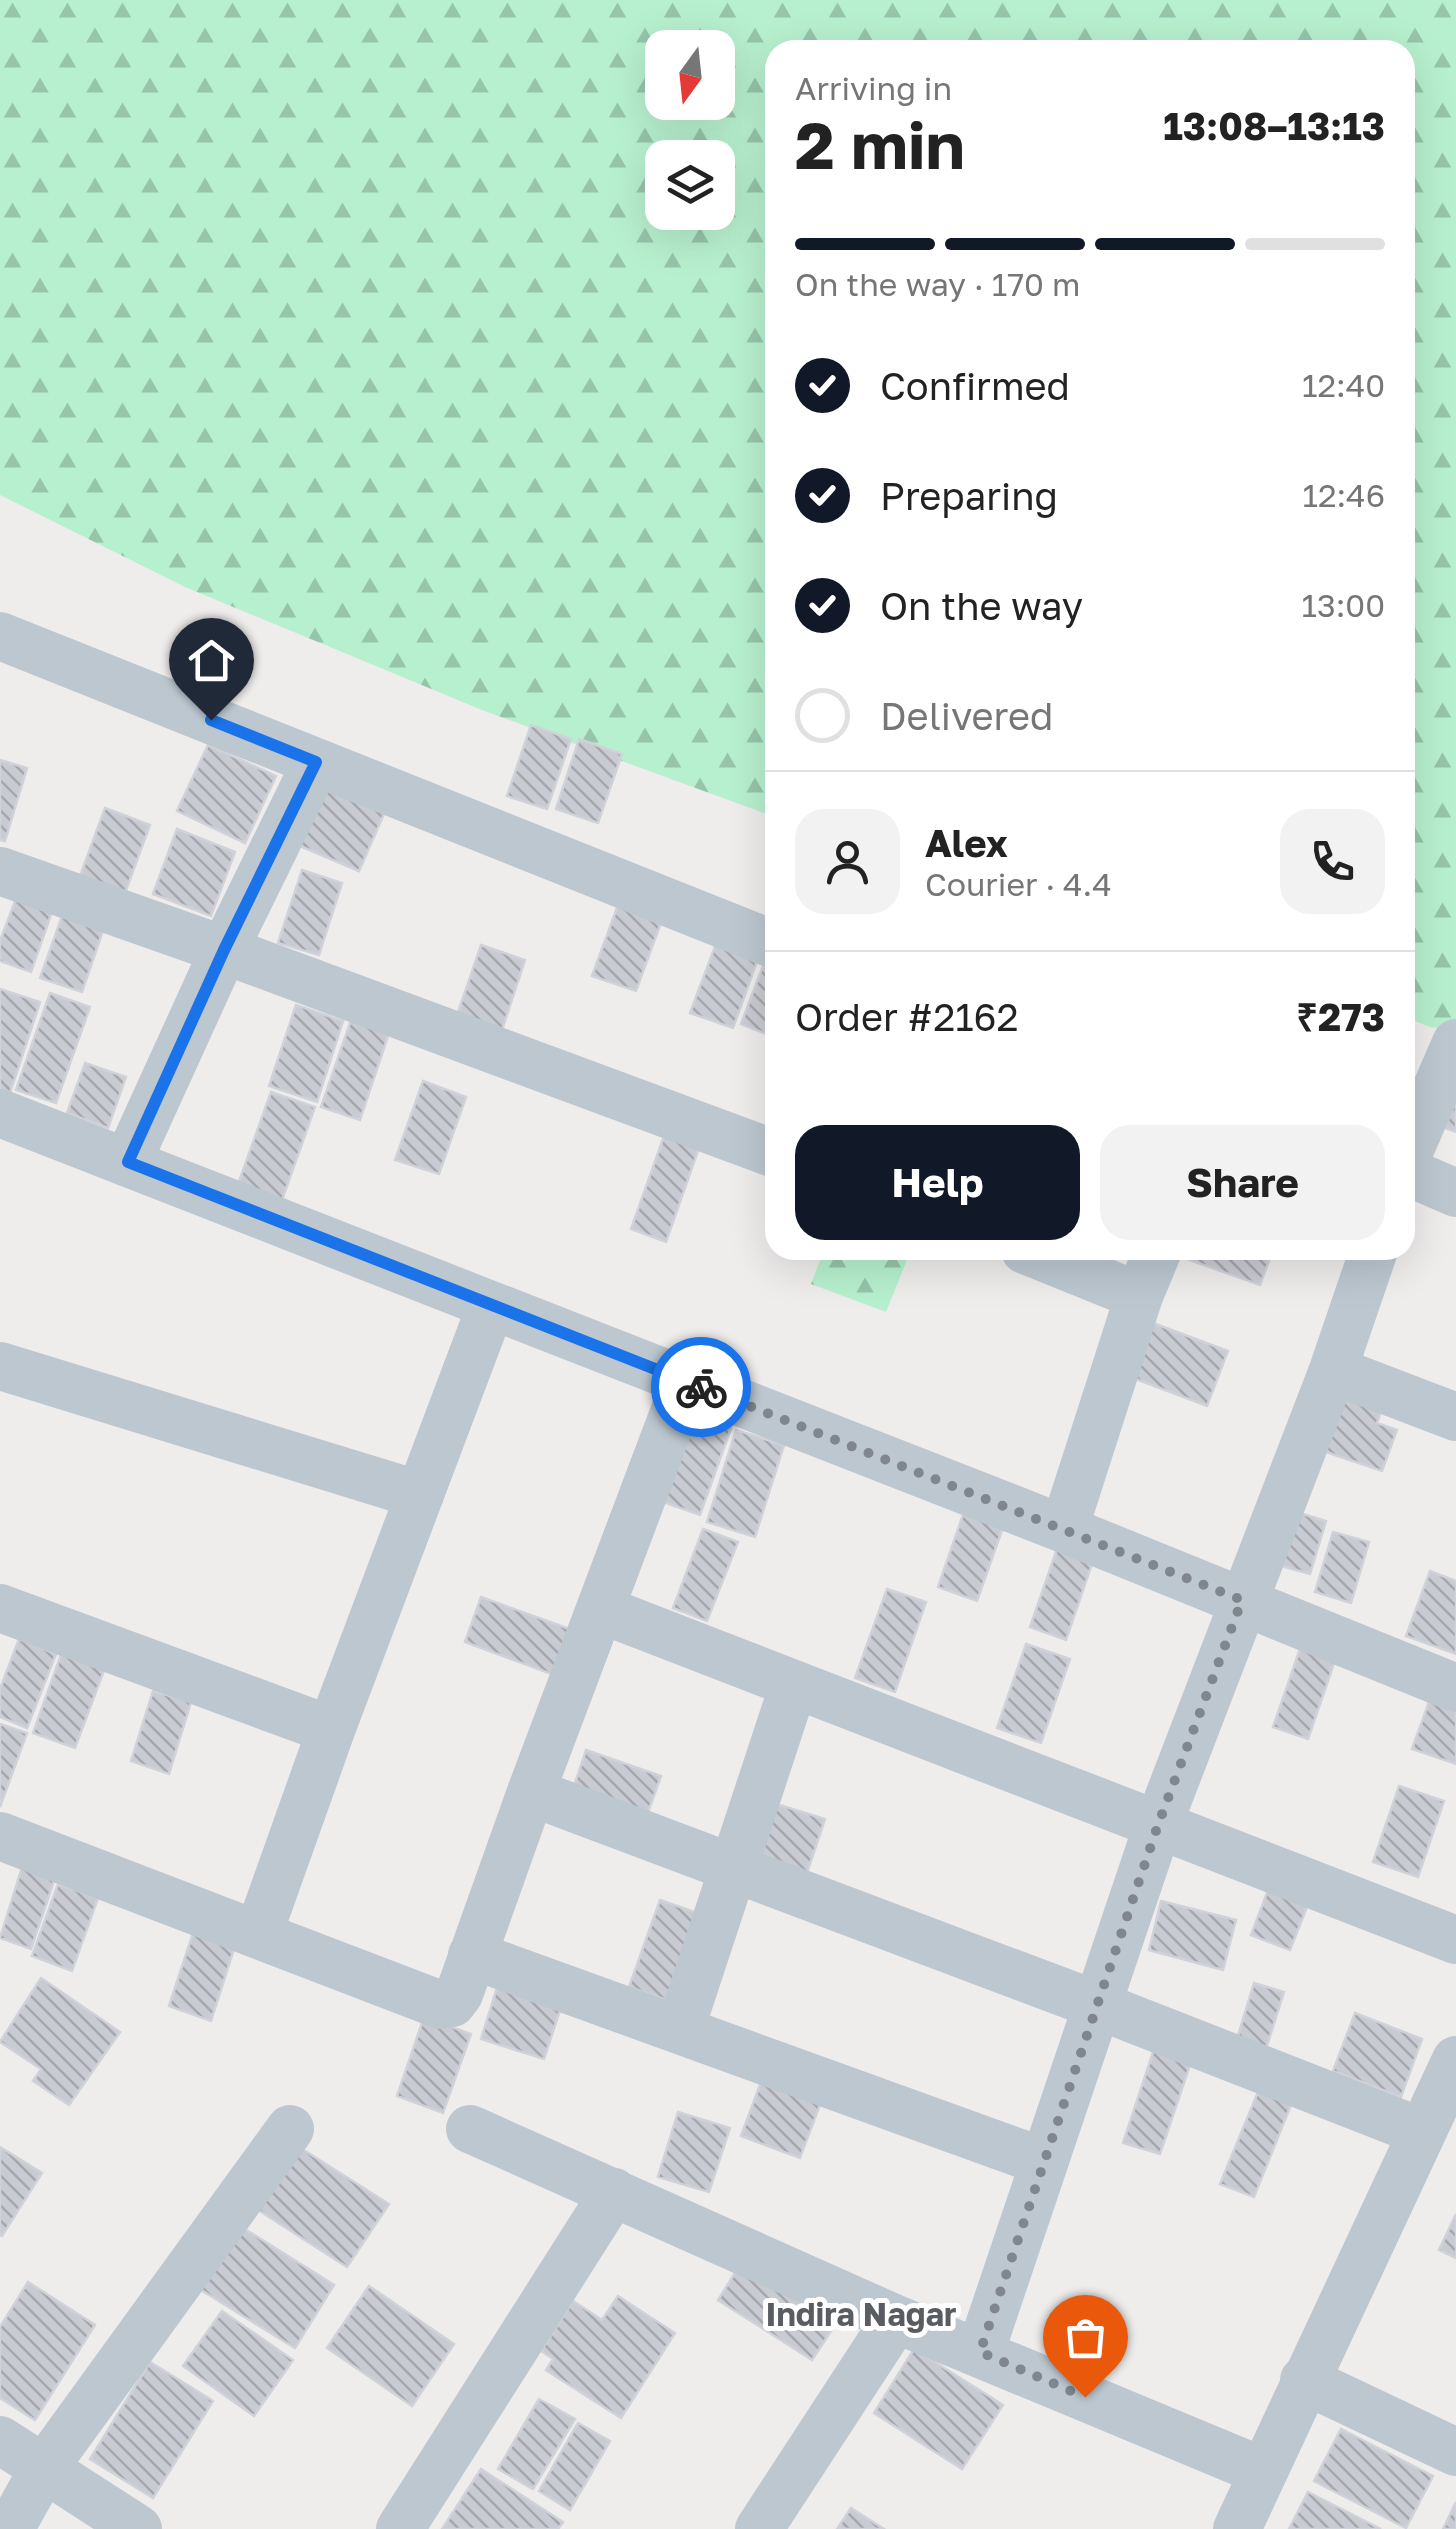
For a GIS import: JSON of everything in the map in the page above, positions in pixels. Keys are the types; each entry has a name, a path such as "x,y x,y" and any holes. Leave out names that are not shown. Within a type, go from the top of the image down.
{"street":[{"path":"0,636 765,941"},
{"path":"128,1162 224,950 316,762"},
{"path":"0,872 224,950 765,1150"},
{"path":"1415,1139 1456,1044"},
{"path":"0,1113 1064,1529 1456,1688"},
{"path":"1415,1175 1456,1193"},
{"path":"1051,1260 1139,1296"},
{"path":"1064,1529 1154,1260"},
{"path":"980,2352 1158,1825 1333,1370 1371,1260"},
{"path":"258,1935 330,1730 491,1306"},
{"path":"0,1366 420,1495"},
{"path":"1333,1370 1456,1416"},
{"path":"0,1836 441,2005 452,2003 459,1994 686,1382"},
{"path":"0,1608 330,1730"},
{"path":"600,1609 1456,1940"},
{"path":"680,2030 794,1684"},
{"path":"531,1792 1422,2132"},
{"path":"472,1955 1044,2162"},
{"path":"1237,2529 1422,2132 1452,2081"},
{"path":"10,2529 44,2468 290,2128"},
{"path":"470,2130 896,2319 1262,2471"},
{"path":"400,2529 614,2192"},
{"path":"759,2529 896,2319"},
{"path":"1304,2380 1456,2452"},
{"path":"0,2440 138,2529"}],"green space":[{"path":"0,0 1456,0 1456,1031 1415,1021 1415,40 765,40 765,813 482,710 185,587 0,495"},
{"path":"820,1260 907,1260 886,1312 811,1284"}],"building":[{"path":"531,725 571,739 547,809 507,796"},
{"path":"579,739 622,754 598,823 556,809"},
{"path":"208,745 276,776 245,843 177,811"},
{"path":"0,760 27,768 5,841 0,840"},
{"path":"328,781 387,807 359,871 300,846"},
{"path":"105,808 150,825 125,893 80,876"},
{"path":"177,829 235,852 211,916 153,894"},
{"path":"302,870 342,883 319,955 278,943"},
{"path":"17,896 53,909 31,972 0,961 0,941"},
{"path":"66,905 107,919 82,992 40,978"},
{"path":"618,905 662,920 636,991 592,976"},
{"path":"717,941 759,956 733,1028 690,1013"},
{"path":"481,945 525,960 499,1039 454,1024"},
{"path":"764,963 765,963 765,1033 741,1024"},
{"path":"0,989 40,1002 9,1096 0,1093"},
{"path":"50,993 90,1007 56,1103 16,1090"},
{"path":"296,1005 343,1021 317,1102 269,1086"},
{"path":"351,1020 389,1033 360,1120 321,1107"},
{"path":"85,1063 126,1077 108,1128 67,1113"},
{"path":"423,1081 466,1097 439,1174 395,1160"},
{"path":"271,1092 315,1107 281,1203 237,1187"},
{"path":"1456,1099 1456,1132 1445,1128"},
{"path":"665,1133 700,1145 666,1242 631,1229"},
{"path":"1190,1260 1269,1260 1260,1285"},
{"path":"1153,1323 1228,1351 1207,1406 1133,1378"},
{"path":"1347,1389 1384,1402 1377,1423 1397,1430 1382,1471 1314,1448"},
{"path":"694,1415 731,1428 700,1515 663,1502"},
{"path":"736,1430 784,1445 755,1537 707,1522"},
{"path":"966,1506 1006,1519 977,1601 938,1587"},
{"path":"1287,1509 1326,1521 1310,1574 1271,1563"},
{"path":"703,1529 738,1542 707,1621 673,1608"},
{"path":"1333,1532 1369,1542 1351,1603 1315,1592"},
{"path":"1058,1546 1094,1558 1066,1640 1030,1627"},
{"path":"1430,1571 1456,1581 1456,1654 1406,1636"},
{"path":"887,1589 926,1602 895,1692 855,1678"},
{"path":"481,1597 578,1632 562,1678 465,1642"},
{"path":"1304,1637 1339,1649 1308,1739 1273,1727"},
{"path":"19,1639 56,1654 27,1728 0,1717 0,1689"},
{"path":"1026,1644 1070,1659 1041,1743 997,1728"},
{"path":"63,1649 106,1665 75,1748 33,1733"},
{"path":"1434,1688 1456,1696 1456,1764 1412,1749"},
{"path":"153,1691 191,1702 169,1774 131,1761"},
{"path":"0,1724 27,1733 0,1807"},
{"path":"586,1750 661,1776 645,1821 571,1795"},
{"path":"1399,1786 1444,1801 1418,1877 1373,1862"},
{"path":"773,1803 825,1819 805,1879 754,1863"},
{"path":"23,1864 56,1875 31,1949 0,1938"},
{"path":"1271,1882 1311,1897 1290,1950 1251,1935"},
{"path":"58,1884 98,1898 72,1971 32,1956"},
{"path":"660,1900 709,1917 678,2004 629,1987"},
{"path":"1161,1901 1236,1920 1223,1970 1149,1950"},
{"path":"193,1933 235,1946 211,2021 169,2006"},
{"path":"501,1975 565,1995 544,2059 481,2039"},
{"path":"41,1978 120,2032 69,2105 33,2081 41,2069 0,2042"},
{"path":"1254,1983 1284,1992 1265,2052 1236,2042"},
{"path":"1355,2013 1422,2039 1401,2097 1333,2071"},
{"path":"424,2017 471,2034 443,2113 397,2096"},
{"path":"1154,2049 1191,2062 1160,2154 1123,2143"},
{"path":"764,2074 823,2097 800,2158 741,2136"},
{"path":"1260,2087 1293,2100 1254,2197 1220,2184"},
{"path":"678,2112 730,2128 709,2192 658,2177"},
{"path":"0,2147 42,2173 2,2236 0,2235"},
{"path":"299,2147 389,2204 347,2267 258,2210"},
{"path":"1456,2214 1456,2258 1439,2250"},
{"path":"232,2221 334,2285 295,2348 193,2285"},
{"path":"745,2257 839,2319 812,2360 718,2300"},
{"path":"28,2282 95,2325 35,2420 0,2398 0,2327"},
{"path":"369,2286 454,2344 412,2406 327,2348"},
{"path":"618,2296 675,2333 621,2418 546,2370 553,2359 541,2351 573,2301 602,2320"},
{"path":"222,2311 293,2360 254,2416 183,2366"},
{"path":"914,2349 1003,2405 962,2469 874,2413"},
{"path":"150,2362 213,2401 153,2498 90,2459"},
{"path":"539,2399 575,2419 533,2489 498,2469"},
{"path":"578,2423 610,2441 570,2510 539,2491"},
{"path":"1341,2429 1433,2476 1406,2528 1314,2481"},
{"path":"481,2469 563,2522 558,2529 442,2529"},
{"path":"1308,2492 1381,2529 1289,2529"},
{"path":"1456,2502 1456,2529 1443,2529"},
{"path":"851,2508 884,2529 837,2529"}],"way so far":[{"path":"701,1387 1242,1600 1158,1825 980,2352 1085,2397"}],"district":[{"name":"Indira Nagar","path":"861,2314"}],"route":[{"path":"211,720 316,762 224,950 128,1162 701,1387"}]}
